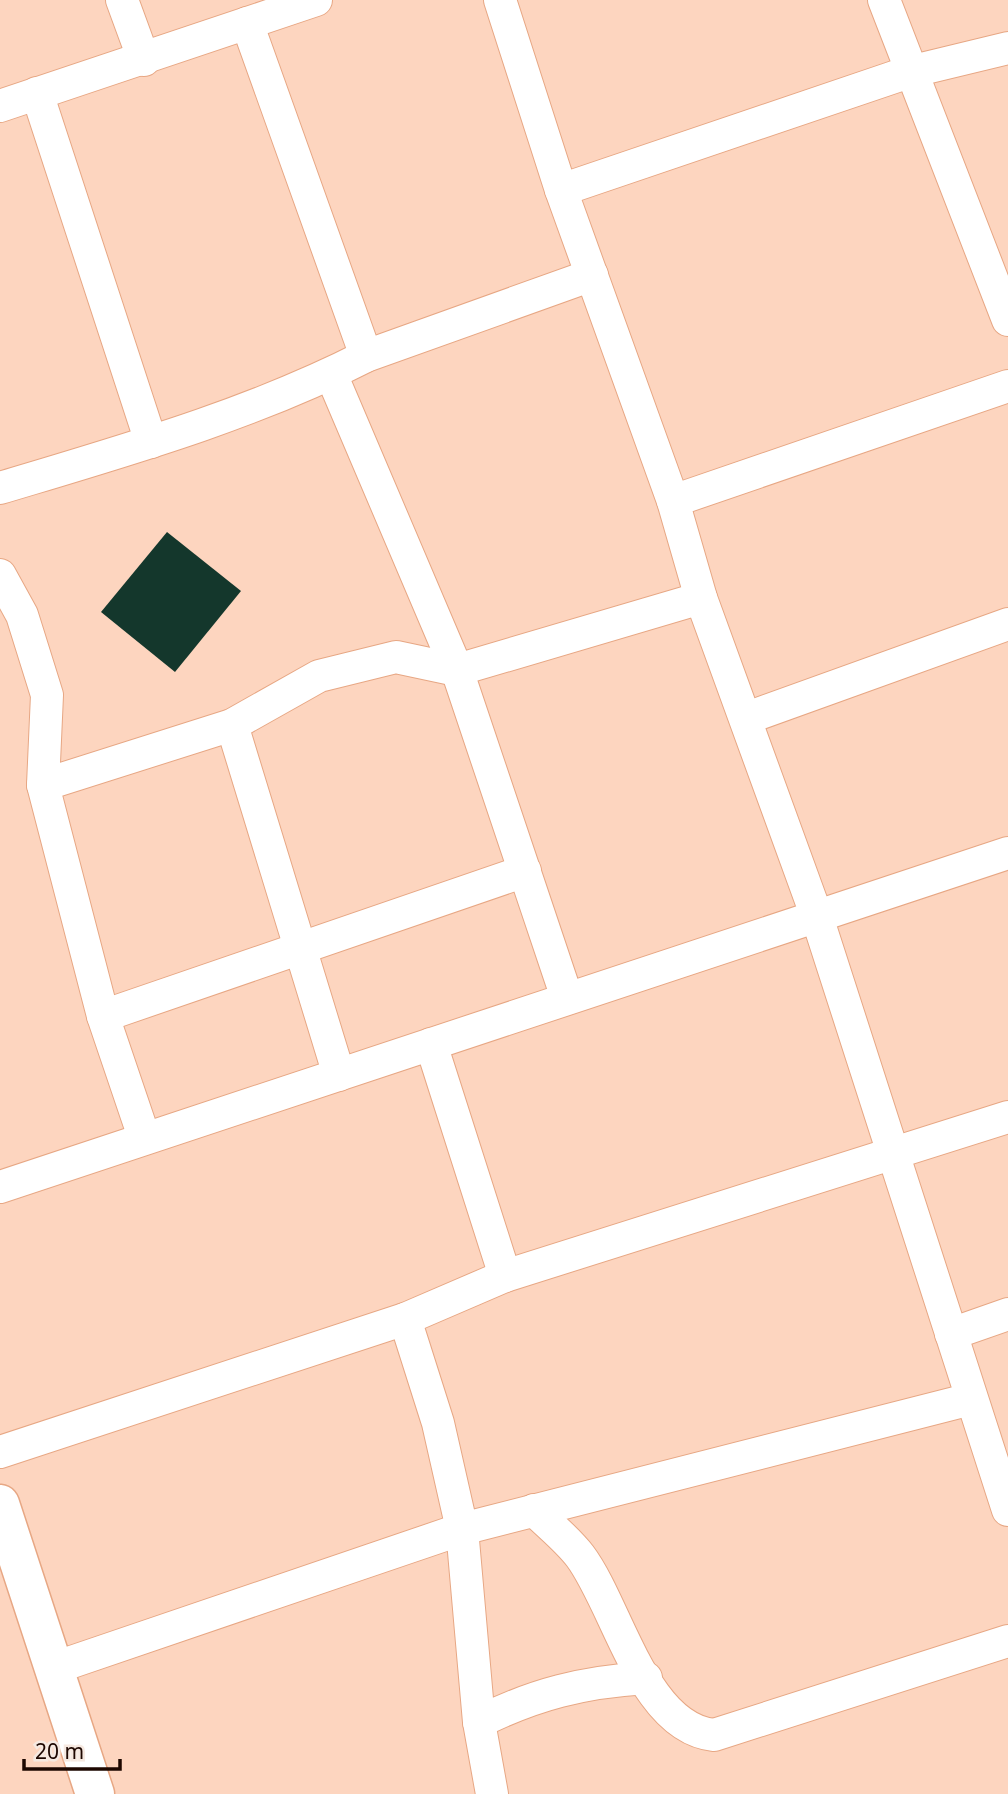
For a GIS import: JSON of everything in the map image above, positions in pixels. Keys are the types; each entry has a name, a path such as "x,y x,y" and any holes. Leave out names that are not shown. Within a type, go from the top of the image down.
{"main road":[{"path":"0,1504 95,1794"}],"street":[{"path":"122,0 144,60"},
{"path":"0,106 144,60 316,0"},
{"path":"500,0 561,190 673,501 701,598 747,718 817,917 1008,1510"},
{"path":"884,0 909,72 1008,320"},
{"path":"247,23 366,356"},
{"path":"561,190 909,72 1008,48"},
{"path":"37,93 151,442"},
{"path":"0,488 151,442 331,374 366,356 592,275"},
{"path":"331,374 457,670 567,998"},
{"path":"673,501 1008,386"},
{"path":"0,575 22,615 47,695 43,785 103,1016 144,1137"},
{"path":"43,785 232,725 319,676 396,657 457,670 701,598"},
{"path":"747,718 1008,624"},
{"path":"232,725 339,1075"},
{"path":"0,1187 144,1137 1008,853"},
{"path":"103,1016 525,871"},
{"path":"431,1044 505,1276"},
{"path":"0,1452 405,1320 505,1276 1008,1117"},
{"path":"951,1334 1008,1314"},
{"path":"405,1320 438,1423 462,1529 479,1722 492,1794"},
{"path":"54,1668 462,1529 971,1399"},
{"path":"534,1510 580,1556 646,1678 670,1714 698,1734 714,1735 1008,1641"},
{"path":"479,1722 559,1689 646,1678"}],"building":[{"path":"167,532 241,591 175,672 101,612"}]}
